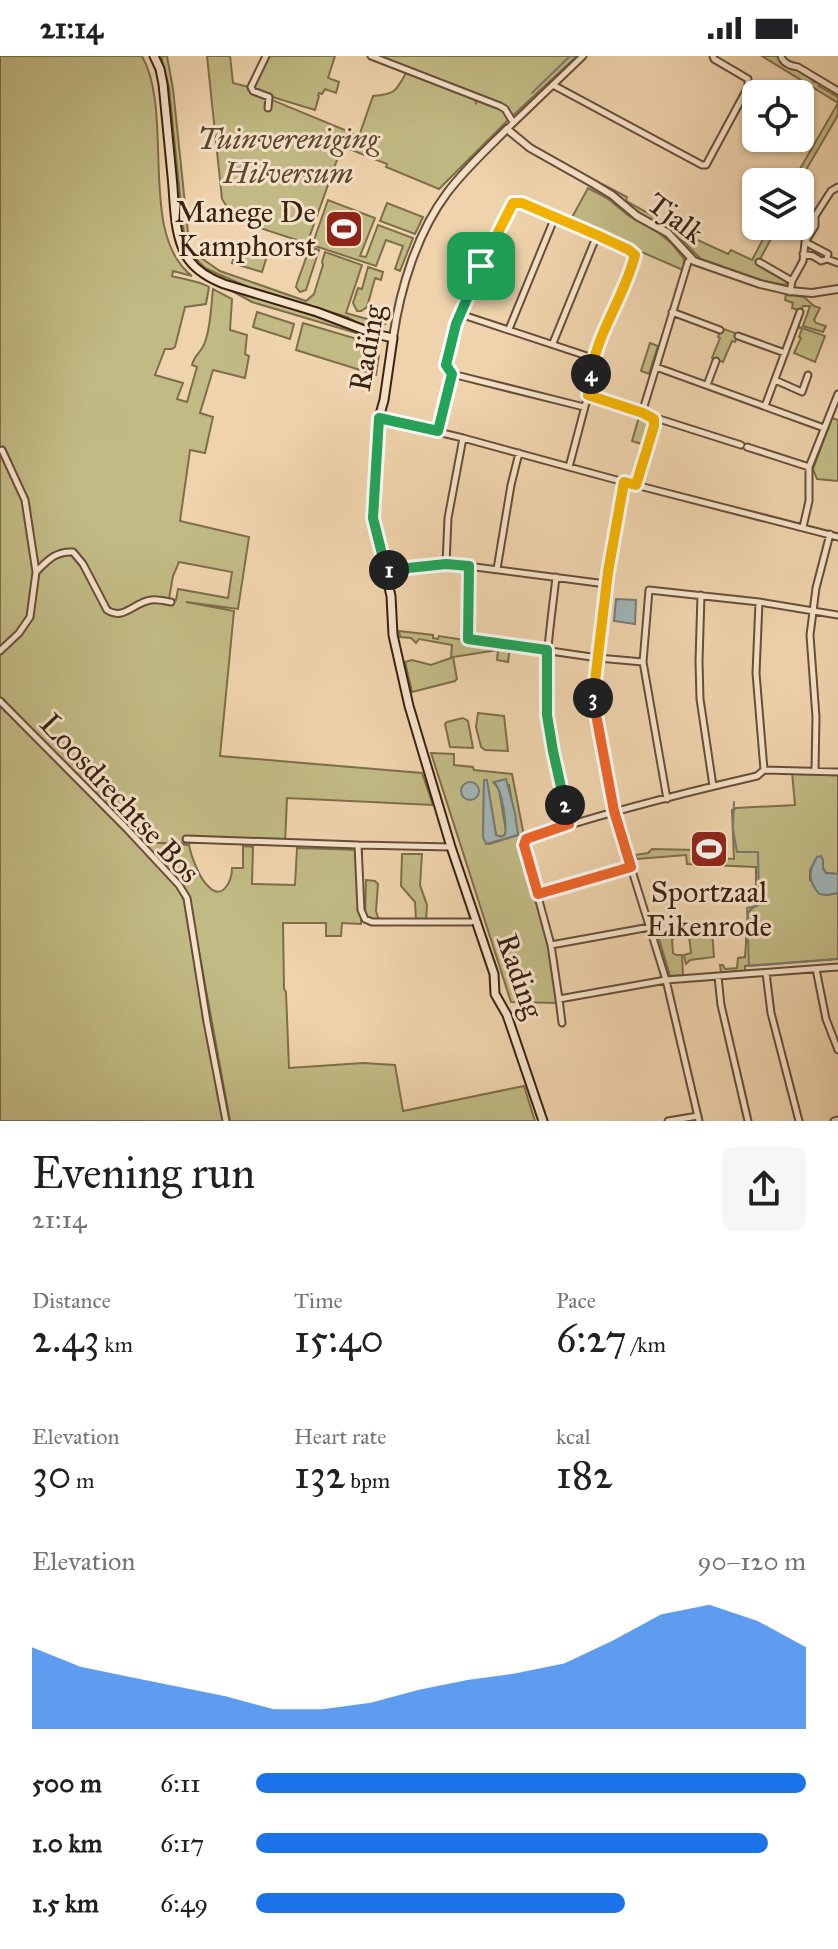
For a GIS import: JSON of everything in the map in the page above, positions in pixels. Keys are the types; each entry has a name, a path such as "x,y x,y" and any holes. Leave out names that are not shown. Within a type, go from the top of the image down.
{"main road":[{"path":"154,56 163,84 180,242 189,260 211,279 224,284 393,338"},
{"name":"Rading","path":"393,338 379,418 373,518 391,596 393,635 409,706 451,847 494,974 495,994 507,1015 543,1121"}],"street":[{"path":"266,56 251,87 253,91 269,97 268,108"},
{"path":"371,56 500,106 513,122"},
{"name":"Rading","path":"393,338 400,296 420,242 448,191 513,122 583,56"},
{"path":"553,85 706,165 748,87 748,79 713,56"},
{"path":"781,56 791,66 798,67 838,91"},
{"name":"Tjalk","path":"507,129 530,148 612,195 637,216 668,233 691,259 760,284 790,291 812,293 838,289"},
{"path":"814,228 815,216 831,191 838,187"},
{"path":"569,467 588,395 593,358 635,255 555,217 522,203 513,203 460,314 446,365 452,374 584,407"},
{"path":"509,329 555,217"},
{"path":"553,343 597,235"},
{"path":"790,291 803,261 805,242 828,254 827,259"},
{"path":"803,254 838,263"},
{"path":"642,413 691,259"},
{"path":"759,262 792,281"},
{"path":"672,312 720,330"},
{"path":"765,406 800,312"},
{"path":"460,314 593,358"},
{"path":"738,336 785,353"},
{"path":"707,385 716,361"},
{"path":"656,367 824,428"},
{"path":"438,431 452,374"},
{"path":"775,380 802,392 808,375"},
{"path":"803,527 809,501 809,467 838,394"},
{"path":"588,395 809,467"},
{"path":"379,418 838,537"},
{"path":"636,485 654,419"},
{"path":"446,564 448,518 463,438"},
{"path":"0,651 30,617 36,572 25,500 2,450"},
{"path":"497,569 519,453"},
{"path":"624,482 606,584 593,696 614,811 666,980 699,1119 668,1121"},
{"path":"815,771 816,717 809,645 816,588 830,534"},
{"path":"36,572 52,556 73,552 110,613 119,615 152,600 171,602"},
{"path":"386,570 446,564 606,584"},
{"path":"469,566 468,639 643,662"},
{"path":"556,577 547,650 547,715 569,824"},
{"path":"667,799 643,662 649,590 759,602 838,615"},
{"path":"701,595 700,699 713,786"},
{"path":"759,602 756,673 764,770"},
{"name":"Loosdrechtse Bos","path":"0,701 127,829 179,885 187,898 226,1121"},
{"path":"562,1023 551,945 524,845 526,839 614,811 757,776 764,770 838,772"},
{"name":"Loosdrechtse Bos","path":"186,839 358,845"},
{"name":"Rading","path":"358,845 361,910 367,920 471,922"},
{"path":"358,845 451,847"},
{"path":"538,894 631,867"},
{"path":"551,945 650,927"},
{"path":"559,999 666,980 838,967"},
{"path":"816,969 826,1019 838,1050"},
{"path":"766,973 771,1013 799,1121"},
{"path":"718,977 721,1005 748,1121"}],"green space":[{"path":"0,56 142,56 156,109 161,203 166,232 175,257 192,276 173,271 172,276 209,287 206,304 185,307 175,347 165,349 155,375 183,383 177,399 187,402 197,367 192,365 204,345 208,329 213,289 232,299 230,330 247,335 245,354 249,356 245,378 213,370 200,413 213,417 205,453 190,450 180,521 249,537 238,609 186,602 234,611 220,756 422,773 433,805 287,798 285,843 157,843 189,845 202,879 218,892 226,887 232,868 243,868 243,846 253,847 252,884 295,885 297,848 362,850 361,924 342,923 341,936 326,936 326,923 283,923 289,1068 363,1063 395,1065 403,1111 524,1086 535,1121 230,1121 189,897 183,885 142,843 138,843 177,886 184,900 223,1121 0,1121","holes":["179,562 232,572 228,598 178,589 176,600 169,599"]},
{"path":"161,56 167,56 173,89 189,242 197,255 220,271 306,301 314,294 325,252 362,265 346,313 385,324 376,329 363,326 347,317 248,287 205,268 195,258 185,242 169,88"},
{"name":"Tuinvereniging Hilversum","path":"207,56 230,56 233,83 249,87 248,90 359,136 373,96 394,90 407,71 475,98 476,103 480,96 376,56 577,56 439,189 342,146 309,238 314,240 328,200 375,218 360,256 366,257 378,225 413,238 400,271 395,269 403,246 386,240 376,266 242,222 231,213 222,199"},
{"path":"268,56 335,56 328,78 339,82 336,93 325,89 322,94 319,93 315,110 253,88"},
{"path":"762,56 779,56 812,80 801,80"},
{"path":"814,82 836,96 838,94 838,103 814,88"},
{"path":"838,103 838,115 807,168 800,168 810,152 814,152 814,145"},
{"path":"602,184 627,197 626,201 665,225 728,254 731,250 752,260 763,240 770,240 758,263 788,281 785,285 764,281 701,259 684,242 640,215"},
{"path":"588,188 672,244 684,259 683,270 570,221"},
{"path":"387,203 423,217 415,234 380,221"},
{"path":"238,244 268,253 262,272 232,263"},
{"path":"310,247 319,250 306,290 300,292 296,287"},
{"path":"368,267 383,272 381,280 375,278 367,307 357,311 353,303 358,288 362,289"},
{"path":"223,286 349,327 363,335 252,302"},
{"path":"786,294 804,297 820,308 814,320 826,326 823,332 803,326 810,306 803,306 801,311 792,308 793,303 785,300"},
{"path":"257,312 294,324 290,339 253,327"},
{"path":"303,323 364,341 379,355 376,375 296,350"},
{"path":"798,327 825,336 815,362 794,353 801,338 802,329"},
{"path":"721,328 738,334 723,362 712,358"},
{"path":"650,343 658,346 649,374 641,371"},
{"path":"639,417 650,422 645,445 632,441"},
{"path":"832,418 838,420 838,481 817,479 813,469"},
{"path":"399,631 510,647 508,662 497,660 498,650 453,657 455,681 412,692 405,662 412,660 431,665 451,658 452,645 419,639 416,643 411,638 400,637"},
{"path":"478,713 504,716 508,751 481,747 476,727"},
{"path":"463,718 468,721 473,748 450,747 445,724"},
{"path":"431,753 454,754 454,765 512,774 524,836 521,844 549,947 557,1003 511,1002","holes":["484,782 488,788 496,835 500,837 506,831 499,789 494,783 509,785 518,835 489,844 483,837"]},
{"path":"792,772 838,774 838,874 826,873 817,857 810,870 810,880 827,895 838,893 838,959 745,966 745,971 759,972 724,974 720,965 725,969 737,968 738,958 745,957 748,912 756,905 756,867 687,864 686,855 637,859 635,855 648,853 652,849 696,850 697,857 734,859 732,810 795,805"},
{"path":"402,854 422,854 420,885 427,905 426,921 416,920 415,902 401,886"},
{"path":"366,880 378,884 376,911 379,920 365,916"},
{"path":"661,931 661,935 712,931 714,957 690,960 686,964 684,955 691,953 689,936 676,937 672,940 673,953 682,955 683,975 670,976 657,932"}],"shaded area":[{"path":"616,599 636,600 635,624 614,621"},
{"path":"506,779 518,835 486,844 483,837 484,780 487,780 496,835 501,837 505,835 505,815 494,782"},
{"path":"470,782 479,791 470,800 461,791"},
{"path":"821,856 826,873 838,874 838,893 819,894 813,884 810,876 812,867 817,857"}],"waterway":[{"path":"532,93 570,56"},
{"path":"734,802 733,829 737,852 758,852 759,903 747,908 749,966 838,959"}],"place":[{"name":"Manege De Kamphorst","path":"344,229"},
{"name":"Sportzaal Eikenrode","path":"709,849"}],"route":[{"path":"513,203 522,203 635,255 593,358 588,395 654,419 636,485 624,482 608,572 593,696 614,811 631,867 538,894 524,845 526,839 569,824 547,715 547,650 468,639 469,566 446,564 386,570 373,518 379,418 438,431 452,374 446,365 456,324 481,266 513,203"}]}
